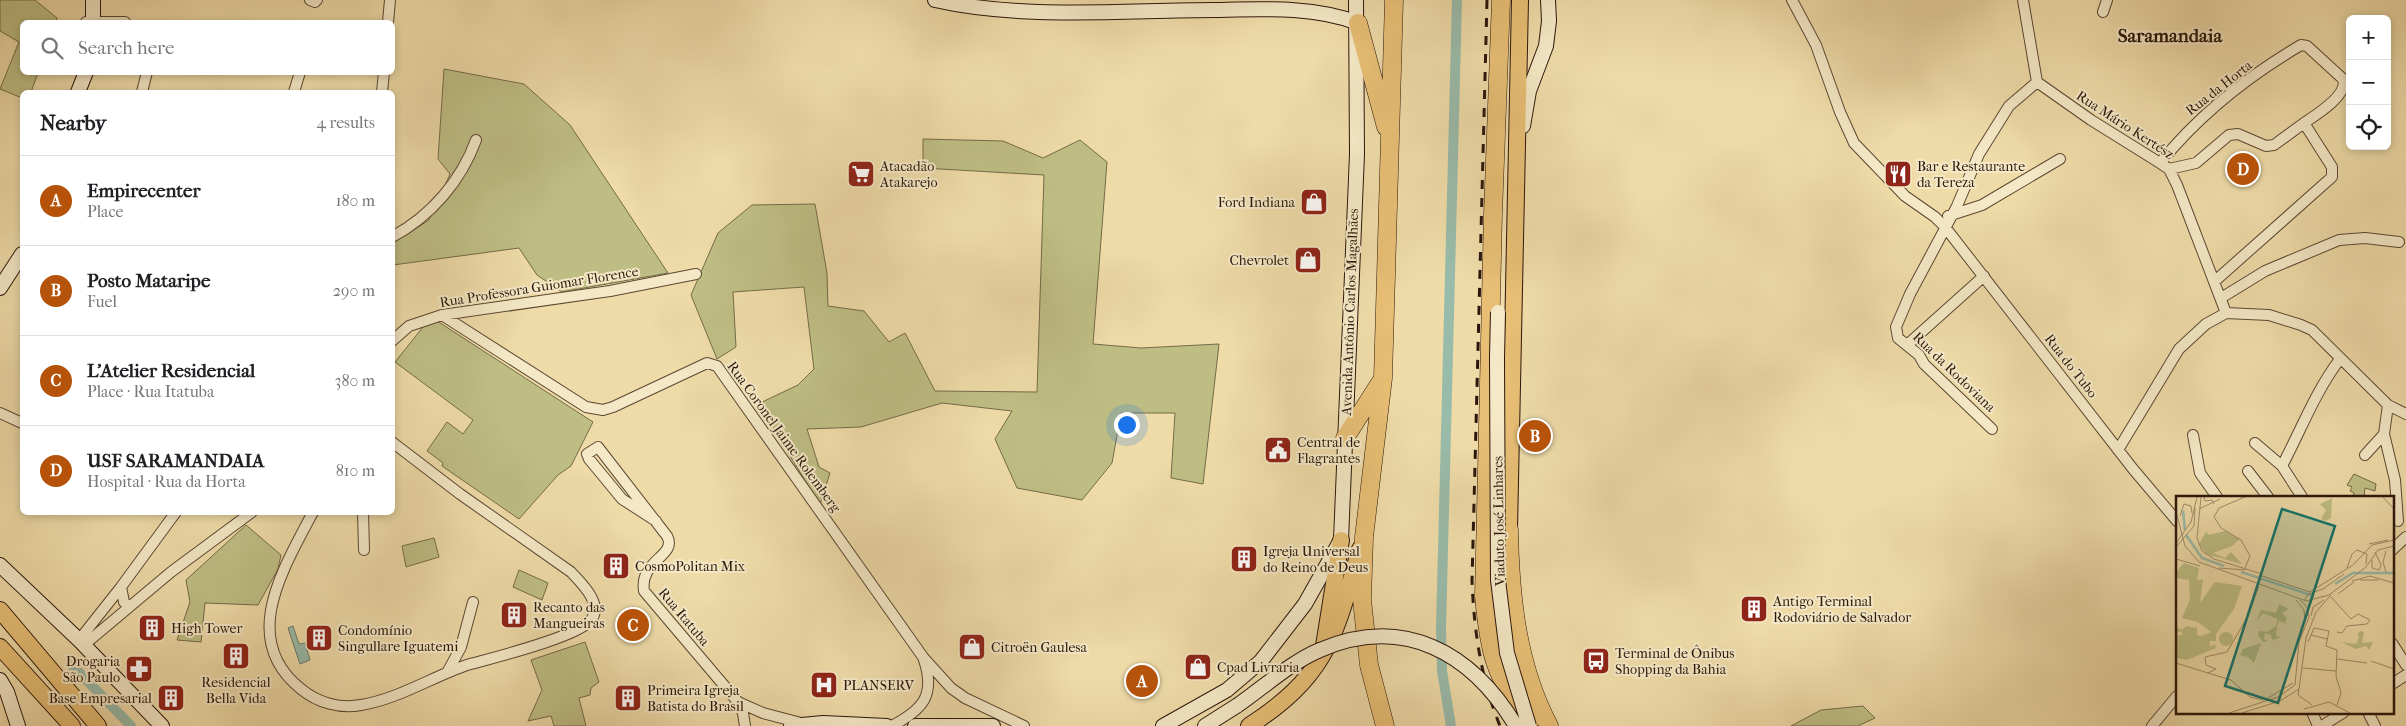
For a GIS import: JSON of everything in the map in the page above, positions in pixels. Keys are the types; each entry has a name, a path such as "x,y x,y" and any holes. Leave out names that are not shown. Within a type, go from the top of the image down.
{"highway":[{"path":"1385,726 1374,690 1364,632 1364,538 1383,378 1394,0"},
{"path":"1501,0 1484,560 1486,621 1492,654 1501,680 1515,703 1536,726"},
{"path":"1358,24 1391,153"},
{"path":"1345,438 1383,378"},
{"path":"1509,529 1512,593 1519,644 1534,692 1549,726"}],"main road":[{"path":"91,20 93,0"},
{"path":"935,0 1014,11 1253,9 1333,15 1358,24"},
{"path":"1509,529 1520,0"},
{"path":"1518,154 1529,91 1546,46 1549,21 1548,0"},
{"path":"1333,15 1350,10 1356,2"},
{"name":"Avenida Antônio Carlos Magalhães","path":"1164,726 1227,690 1261,661 1305,604 1341,540 1357,154 1358,24 1356,2"},
{"path":"79,90 85,75"},
{"path":"0,288 20,257"},
{"name":"Viaduto José Linhares","path":"1491,284 1498,312 1498,580 1507,653 1529,726"},
{"path":"1498,312 1515,292"},
{"path":"1249,726 1290,696 1312,674 1324,655 1339,621 1364,538"},
{"path":"1324,655 1323,638 1341,540"},
{"path":"0,565 82,642 162,726"},
{"path":"0,610 98,726"},
{"path":"1205,726 1319,650 1364,638 1400,637 1437,648 1464,664 1487,685 1516,726"},
{"path":"1,648 72,726"},
{"path":"0,680 7,692 18,726"},
{"path":"791,726 806,724 886,726"},
{"path":"915,726 987,726"}],"street":[{"path":"310,0 315,2 317,0"},
{"path":"388,20 390,0"},
{"name":"Rua do Tubo","path":"1792,0 1816,45 1840,112 1854,143 1904,196 1935,217 1945,227 2118,450 2176,520"},
{"path":"2023,0 2038,82"},
{"path":"2102,12 2107,0"},
{"name":"Rua da Horta","path":"2165,166 2178,142 2212,108 2292,50 2304,45 2343,79 2345,84 2332,102 2304,123"},
{"path":"142,90 145,75"},
{"path":"295,90 299,75"},
{"path":"382,90 384,75"},
{"name":"Rua Mário Kertész","path":"2038,82 2090,120 2165,166 2215,281 2226,313"},
{"name":"Rua da Rodoviana","path":"1992,429 1898,338 1896,327 1910,294 1952,215 1970,171 2000,118 2017,98 2038,82"},
{"path":"2165,166 2196,163 2229,135 2238,134 2266,146 2274,145 2304,123 2332,167 2332,177 2215,281"},
{"path":"395,235 425,215 445,194 469,158 476,140"},
{"path":"1935,217 1952,215 1982,205 2060,159"},
{"path":"2221,298 2265,271 2339,240 2365,238 2399,242"},
{"name":"Rua Professora Guiomar Florence","path":"395,336 409,326 442,315 610,291 696,274"},
{"path":"1907,345 1984,276"},
{"path":"2118,450 2179,349 2195,333 2226,313 2270,315 2301,325 2320,337 2388,405 2406,414"},
{"name":"Rua Coronel Jaime Rolemberg","path":"442,315 586,407 594,410 613,407 707,363 717,366 923,657 951,688 965,698 1024,726"},
{"path":"2282,466 2309,408 2325,379 2340,359"},
{"path":"2388,405 2384,434 2395,480 2399,521"},
{"path":"0,413 20,422"},
{"path":"2365,455 2384,434"},
{"path":"2193,435 2200,473 2216,496"},
{"path":"2255,443 2282,466 2301,496"},
{"path":"311,515 285,565 271,607 268,627 271,648 277,664 288,679 306,693 322,702 341,707 380,701 448,672 577,630 592,620 595,613 594,603 582,583 571,572 460,494 395,444"},
{"name":"Rua Itatuba","path":"656,522 622,499 588,459 587,454 598,448 656,522 670,541 670,547 645,573 643,581 644,591 738,702 743,713 744,726"},
{"path":"2248,471 2267,496"},
{"path":"82,642 174,515"},
{"path":"82,642 248,515"},
{"path":"363,515 364,550"},
{"path":"2394,548 2406,537"},
{"path":"121,587 124,602 128,606"},
{"path":"448,672 460,647 473,602"},
{"path":"2394,646 2406,665"},
{"name":"Rua Coronel Jaime Rolemberg","path":"892,726 911,716 926,699 929,680 923,657"},
{"path":"2394,683 2406,675"},
{"path":"2152,726 2176,697"},
{"name":"Rua Itatuba","path":"738,702 763,713 806,724"},
{"path":"2313,714 2318,726"},
{"path":"2322,726 2341,714"},
{"path":"2369,714 2375,726"}],"green space":[{"path":"0,0 35,0 57,18 56,20 20,20 20,75 37,75 32,90 20,90 20,97 0,89 19,42 0,31"},
{"path":"444,69 524,84 570,125 668,273 562,292 537,275 519,248 395,265 395,242 429,220 450,174 438,159"},
{"path":"923,139 1003,141 1043,158 1080,140 1107,162 1093,344 1141,348 1219,344 1203,484 1171,478 1175,413 1121,413 1112,463 1082,500 1017,488 995,439 1012,411 942,403 861,427 807,429 819,467 830,473 820,505 758,404 798,385 814,369 804,287 733,292 736,347 717,359 691,295 718,233 752,205 815,204 827,273 828,306 864,311 889,342 905,333 935,391 1037,392 1044,175 923,168"},
{"path":"431,317 593,422 571,466 558,475 519,519 442,466 443,463 427,451 447,422 463,434 473,420 395,362"},
{"path":"2354,474 2376,484 2375,491 2365,488 2364,496 2353,496 2354,493 2350,491 2352,487 2347,485"},
{"path":"246,525 281,555 278,569 258,605 205,603 201,642 177,640 190,602 186,580"},
{"path":"434,538 439,557 406,567 402,546"},
{"path":"519,570 548,583 542,600 513,587"},
{"path":"585,642 599,682 591,688 590,695 579,698 586,726 554,726 551,716 528,721 542,690 531,660"},
{"path":"1863,706 1875,718 1858,726 1791,726 1821,710"}],"shaded area":[{"path":"293,626 299,644 305,643 310,660 300,664 288,628"}],"waterway":[{"path":"1451,726 1442,671 1441,628 1457,0"},
{"path":"71,664 131,726"}],"railway":[{"path":"1487,0 1472,581 1483,673 1500,726"}],"place":[{"name":"USF SARAMANDAIA","path":"2243,169"},
{"name":"Atacadão Atakarejo","path":"861,174"},
{"name":"Bar e Restaurante da Tereza","path":"1898,174"},
{"name":"Ford Indiana","path":"1314,202"},
{"name":"Chevrolet","path":"1308,260"},
{"name":"Posto Mataripe","path":"1535,436"},
{"name":"Central de Flagrantes","path":"1278,450"},
{"name":"Igreja Universal do Reino de Deus","path":"1244,559"},
{"name":"CosmoPolitan Mix","path":"616,566"},
{"name":"Antigo Terminal Rodoviário de Salvador","path":"1754,609"},
{"name":"Recanto das Mangueiras","path":"514,615"},
{"name":"L'Atelier Residencial","path":"633,625"},
{"name":"High Tower","path":"152,628"},
{"name":"Condomínio Singullare Iguatemi","path":"319,638"},
{"name":"Citroën Gaulesa","path":"972,647"},
{"name":"Residencial Bella Vida","path":"236,656"},
{"name":"Terminal de Ônibus Shopping da Bahia","path":"1596,661"},
{"name":"Cpad Livraria","path":"1198,667"},
{"name":"Drogaria São Paulo","path":"139,669"},
{"name":"Empirecenter","path":"1142,681"},
{"name":"PLANSERV","path":"824,685"},
{"name":"Base Empresarial","path":"171,698"},
{"name":"Primeira Igreja Batista do Brasil","path":"628,698"}],"district":[{"name":"Saramandaia","path":"2170,36"}]}
